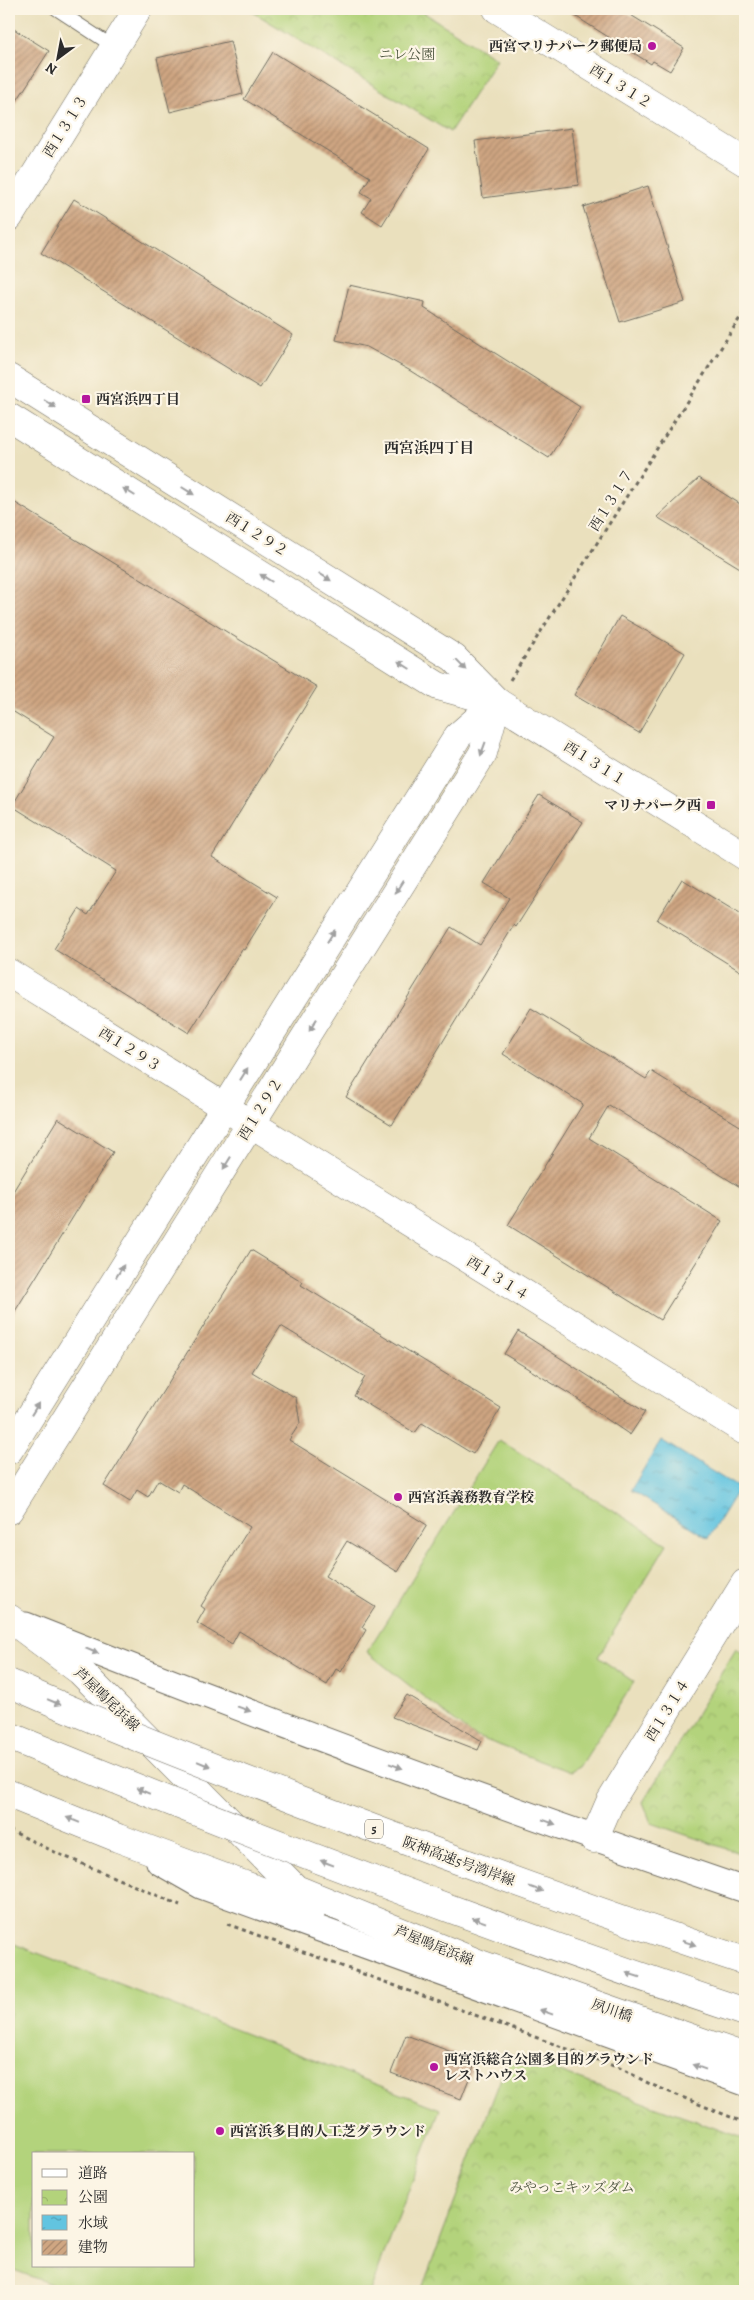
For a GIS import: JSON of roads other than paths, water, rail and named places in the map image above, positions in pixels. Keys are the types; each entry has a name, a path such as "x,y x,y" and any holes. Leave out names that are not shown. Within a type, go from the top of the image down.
{"main road":[{"name":"西１３１３","path":"9,217 138,9"},
{"name":"西１３１２","path":"498,9 745,162"},
{"name":"西１２９２","path":"9,378 454,658 497,702 483,753 9,1510"},
{"path":"9,416 438,686 497,702"},
{"path":"9,1450 222,1107 458,736 497,702"},
{"name":"西１３１１","path":"497,702 745,856"},
{"name":"西１２９３","path":"9,973 251,1124"},
{"name":"西１３１４","path":"251,1124 745,1431"},
{"name":"西１３１４","path":"594,1839 610,1802 745,1583"},
{"name":"芦屋鳴尾浜線","path":"12,1619 80,1671 296,1890 480,1964"},
{"name":"阪神高速5号湾岸線","path":"9,1683 202,1763 412,1844 636,1925 745,1961"},
{"path":"9,1736 191,1811 407,1894 622,1971 745,2012"},
{"name":"芦屋鳴尾浜線","path":"9,1794 118,1838 404,1944 480,1964"},
{"name":"夙川橋","path":"480,1964 745,2057"}],"street":[{"path":"12,1619 163,1679 594,1839 745,1890"},
{"path":"118,1838 200,1886 745,2083"}],"lane":[{"path":"56,9 114,47"}],"water":[{"path":"661,1440 739,1488 708,1538 631,1490"}],"place":[{"name":"西宮マリナパーク郵便局","path":"652,46"},
{"name":"西宮浜四丁目","path":"86,399"},
{"name":"マリナパーク西","path":"711,805"},
{"name":"西宮浜義務教育学校","path":"398,1497"},
{"name":"西宮浜総合公園多目的グラウンド レストハウス","path":"434,2067"},
{"name":"西宮浜多目的人工芝グラウンド","path":"220,2131"}],"district":[{"name":"西宮浜四丁目","path":"429,448"}],"park label":[{"name":"ニレ公園","path":"407,54"},
{"name":"みやっこキッズダム","path":"572,2187"}]}
